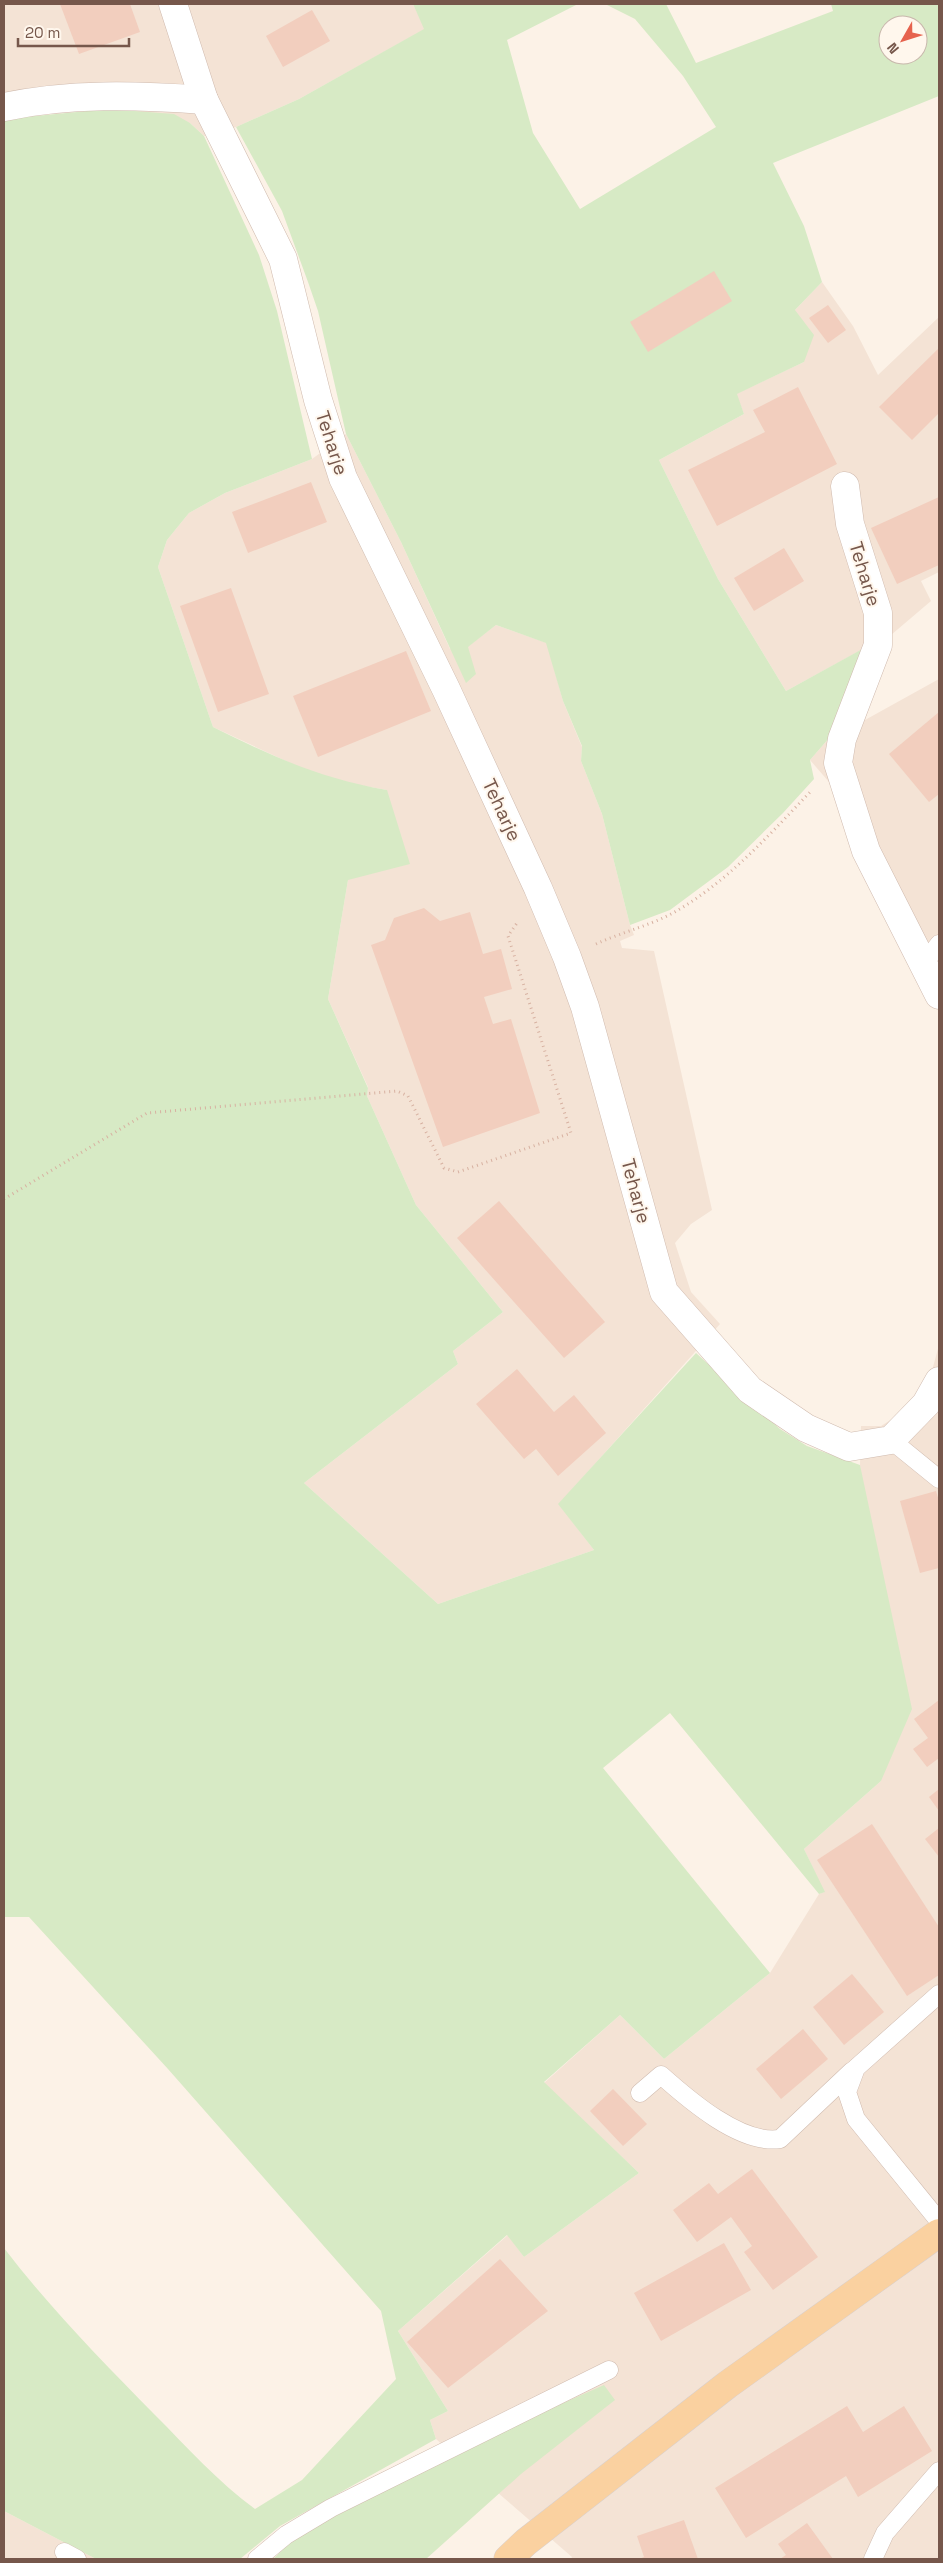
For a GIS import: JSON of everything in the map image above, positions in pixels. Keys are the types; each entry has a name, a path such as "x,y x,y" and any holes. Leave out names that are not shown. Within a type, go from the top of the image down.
{"main road":[{"path":"508,2559 526,2542 727,2385 939,2234"}],"street":[{"name":"Teharje","path":"173,4 204,100 283,259 318,400 343,478 446,688 538,888 566,957 585,1007 664,1292 750,1390 806,1428 849,1447 891,1440"},
{"path":"4,107 88,96 147,96 204,100"},
{"name":"Teharje","path":"845,486 850,524 878,613 878,644 842,739 838,763 866,851 931,954 939,995"},
{"path":"891,1440 926,1404 939,1381"}],"lane":[{"path":"891,1440 939,1479"},
{"path":"640,2093 660,2075 696,2106 735,2128 766,2141 780,2139 939,1994"},
{"path":"856,2068 846,2092 856,2119 939,2221"},
{"path":"258,2559 286,2535 331,2508 609,2370"},
{"path":"873,2559 885,2533 939,2471"}],"path":[{"path":"566,957 671,914 720,880 759,846 838,763"},
{"path":"4,1199 147,1114 397,1091 408,1096 444,1168 458,1172 571,1133 508,936 538,888"}],"shaded area":[{"path":"4,4 413,4 425,29 299,99 236,127 204,136 190,123 108,109 4,119"},
{"path":"822,282 853,326 878,375 939,317 939,572 921,581 931,601 891,635 865,720 939,679 939,1011 928,998 902,946 829,782 810,760 837,729 865,648 786,691 718,579 659,460 744,414 736,394 804,362 795,310"},
{"path":"346,434 401,542 450,649 467,647 496,625 547,643 563,701 582,747 581,761 602,814 634,935 620,941 622,948 654,951 712,1210 691,1224 675,1243 691,1292 720,1324 559,1504 594,1550 438,1604 304,1483 458,1364 453,1351 503,1312 416,1205 367,1096 368,1087 328,999 348,880 387,790 348,783 303,769 213,727 158,567 167,540 189,513 225,493 312,459"},
{"path":"939,1345 939,2559 571,2559 572,2557 436,2439 430,2420 448,2411 398,2331 508,2235 524,2257 639,2173 544,2083 620,2015 664,2059 770,1973 819,1894 824,1892 804,1849 881,1781 860,1465 861,1426 881,1426 908,1409 930,1378"},
{"path":"4,2511 96,2559 4,2559"}],"green space":[{"path":"413,4 578,4 507,40 533,133 580,209 716,127 683,76 635,19 605,4 666,4 696,63 833,11 831,4 939,4 939,96 773,163 804,226 822,282 795,310 814,335 804,362 737,394 744,414 659,460 718,579 786,691 866,647 837,729 810,760 814,779 783,813 728,867 670,910 630,925 602,814 581,761 582,746 563,701 546,643 496,625 468,647 476,674 466,683 401,542 346,434 318,311 308,282 282,211 236,127 299,99 424,29"},
{"path":"108,109 174,114 190,123 204,136 259,255 277,311 312,459 225,493 189,513 167,540 158,567 213,727 256,748 318,773 387,790 410,864 348,880 328,999 368,1088 367,1096 416,1205 503,1312 453,1351 458,1364 304,1483 438,1604 594,1550 558,1504 696,1353 780,1429 807,1446 860,1465 912,1709 881,1781 804,1849 825,1892 819,1894 670,1713 603,1768 770,1973 664,2059 620,2015 544,2082 639,2173 524,2257 507,2235 398,2331 448,2411 430,2420 436,2439 280,2526 240,2559 96,2559 4,2511 4,2248 58,2313 115,2374 203,2464 241,2499 255,2509 302,2480 396,2379 381,2311 168,2069 29,1917 4,1917 4,119"},
{"path":"604,2385 615,2400 521,2474 426,2559 273,2559 294,2539 417,2468"}],"building":[{"path":"60,4 130,4 140,32 79,54"},
{"path":"312,10 330,41 283,67 266,36"},
{"path":"714,271 732,301 648,352 630,322"},
{"path":"828,305 846,330 828,343 809,318"},
{"path":"939,348 939,413 912,440 879,407"},
{"path":"798,387 837,464 717,526 688,470 765,432 753,410"},
{"path":"311,482 327,522 248,553 232,512"},
{"path":"939,497 939,565 897,584 871,528"},
{"path":"784,548 804,581 754,611 734,578"},
{"path":"231,588 269,694 218,712 180,606"},
{"path":"406,651 431,711 318,757 293,696"},
{"path":"939,712 939,794 929,802 889,754"},
{"path":"424,908 440,921 470,912 483,954 501,949 512,989 484,997 493,1024 511,1019 540,1113 443,1147 371,945 385,940 394,918"},
{"path":"499,1201 605,1322 564,1358 457,1238"},
{"path":"517,1369 554,1412 574,1395 606,1433 558,1476 536,1449 524,1459 476,1404"},
{"path":"936,1491 939,1501 939,1568 920,1573 900,1501"},
{"path":"939,1700 939,1758 927,1767 913,1749 928,1738 914,1719"},
{"path":"939,1789 939,1811 929,1797"},
{"path":"872,1824 939,1927 939,1975 907,1996 817,1860"},
{"path":"939,1828 939,1857 925,1839"},
{"path":"852,1974 884,2012 844,2045 813,2007"},
{"path":"803,2029 828,2059 781,2099 756,2069"},
{"path":"613,2089 647,2124 623,2146 590,2111"},
{"path":"752,2169 818,2257 773,2290 744,2252 752,2246 731,2217 697,2242 673,2210 709,2183 718,2194"},
{"path":"724,2243 751,2290 661,2341 634,2293"},
{"path":"500,2259 548,2311 448,2388 407,2342"},
{"path":"847,2406 863,2432 904,2406 932,2451 858,2497 846,2476 746,2538 715,2488"},
{"path":"684,2520 698,2559 639,2559 644,2557 637,2536"},
{"path":"807,2523 833,2559 780,2559 786,2555 778,2544"}]}
